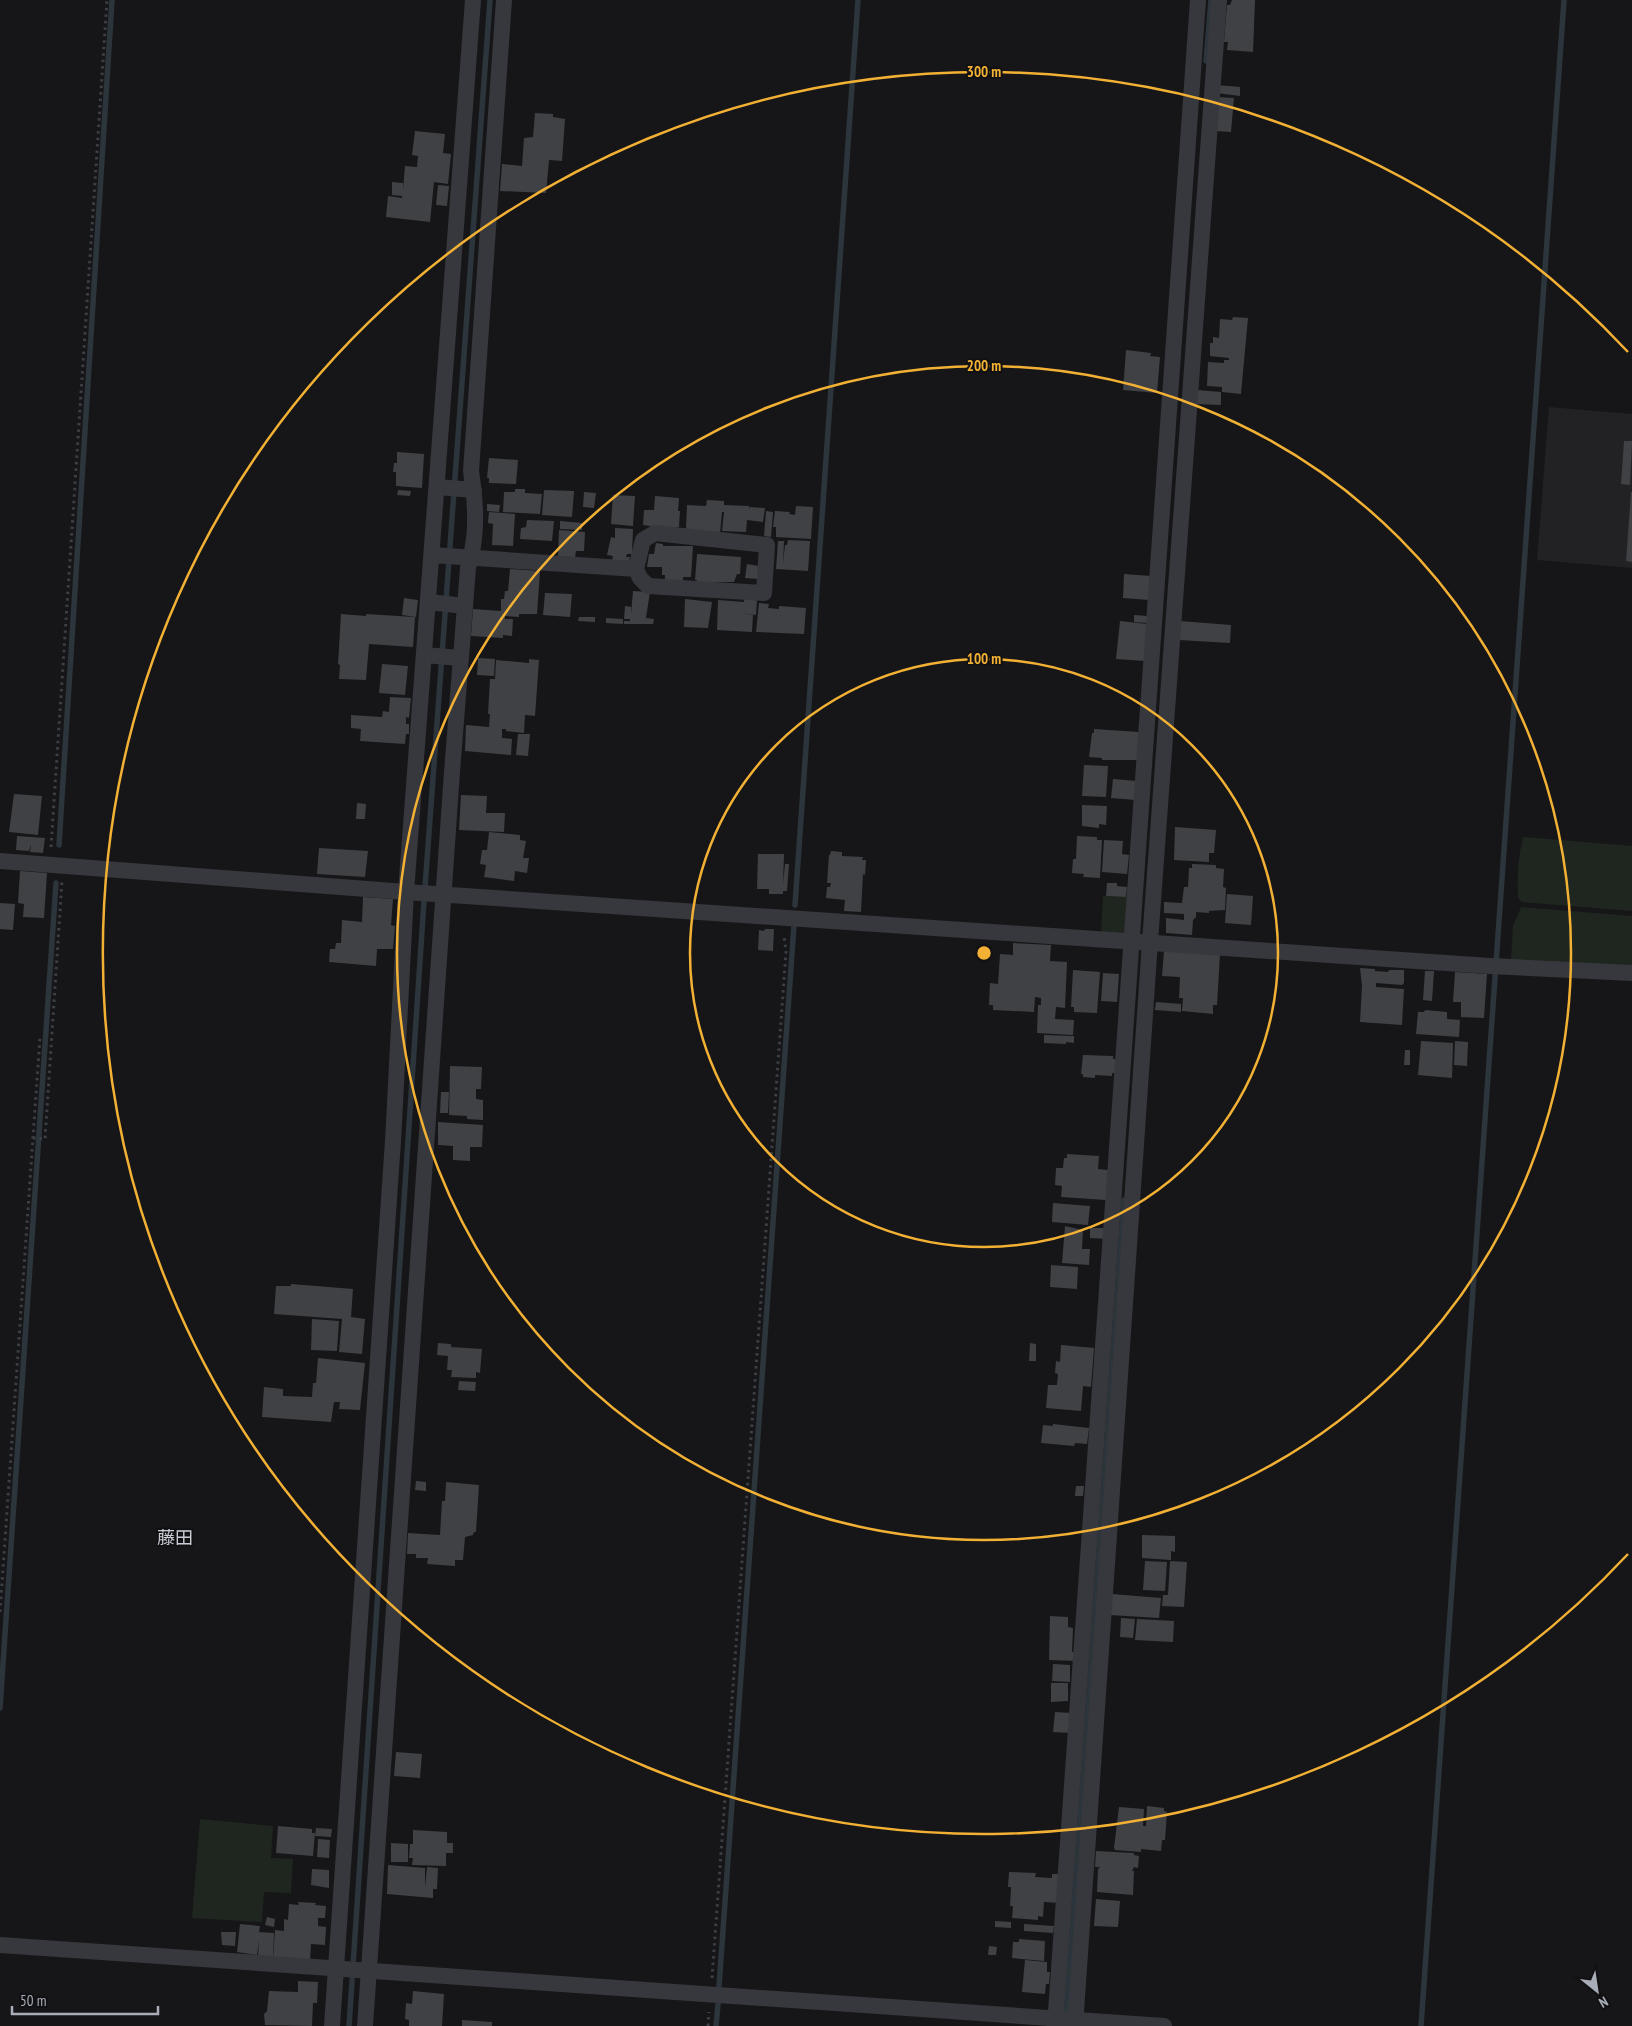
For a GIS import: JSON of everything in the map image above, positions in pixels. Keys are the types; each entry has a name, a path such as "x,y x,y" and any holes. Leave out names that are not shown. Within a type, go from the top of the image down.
{"street":[{"path":"332,2026 352,1970 425,893 456,488 473,0"},
{"path":"456,488 471,471 504,0"},
{"path":"1141,942 1198,0"},
{"path":"1066,2022 1073,1786 1219,0"},
{"path":"450,557 474,550 476,521 456,488"},
{"path":"655,533 767,544 764,593 648,586 640,578 636,569 643,540 655,533"},
{"path":"450,557 636,569"},
{"path":"365,2026 352,1970 392,1151 425,893 446,604 468,568 450,557"},
{"path":"0,861 425,893 1495,966 1632,973"},
{"path":"0,1945 710,1994 1066,2022 1164,2026"}],"path":[{"path":"35,1138 43,1138 56,865 107,0"},
{"path":"710,1994 786,952 782,930 777,917"},
{"path":"0,1612 35,1138 40,1037"}],"shaded area":[{"path":"1549,407 1632,414 1632,568 1537,560"},
{"path":"1523,837 1632,846 1632,911 1522,902 1518,898 1518,882"},
{"path":"1103,896 1128,897 1126,931 1121,935 1101,933"},
{"path":"1521,907 1632,916 1632,967 1511,960 1513,926"},
{"path":"200,1819 273,1826 271,1858 293,1859 291,1893 264,1892 262,1922 192,1918"}],"building":[{"path":"1232,0 1255,0 1253,52 1227,50 1228,42 1224,42 1227,5 1230,5"},
{"path":"1216,85 1240,87 1240,96 1216,93"},
{"path":"1217,97 1234,98 1231,132 1215,131"},
{"path":"535,113 553,114 553,117 565,119 562,161 549,160 546,193 500,191 502,164 522,166 524,138 533,137"},
{"path":"415,131 445,134 443,153 451,154 448,184 434,182 430,222 386,217 388,196 402,198 402,196 392,195 392,182 403,183 403,190 405,166 417,167 418,156 412,155"},
{"path":"438,185 449,186 447,206 436,205"},
{"path":"1233,317 1248,318 1241,394 1222,392 1222,387 1207,386 1208,362 1224,363 1224,360 1229,360 1229,358 1210,356 1210,343 1213,343 1213,337 1219,338 1220,319 1232,320"},
{"path":"1126,350 1151,353 1150,356 1160,357 1157,393 1123,390"},
{"path":"1197,390 1221,392 1221,405 1197,404"},
{"path":"1624,441 1632,441 1630,485 1621,484"},
{"path":"397,452 424,454 422,488 396,486 396,472 393,472 394,463 397,463"},
{"path":"489,458 518,460 516,484 489,483 489,478 487,478"},
{"path":"515,489 525,489 525,493 542,494 540,514 503,512 504,492 515,492"},
{"path":"398,490 411,491 410,496 397,495"},
{"path":"544,490 574,491 572,517 542,515"},
{"path":"584,492 596,493 594,508 583,507"},
{"path":"1632,492 1632,562 1626,561"},
{"path":"613,495 635,496 633,526 611,524"},
{"path":"655,496 679,498 679,527 677,527 677,530 643,525 644,510 654,510"},
{"path":"707,500 724,501 724,505 749,506 750,510 750,507 765,508 763,522 747,520 746,532 722,531 724,512 722,512 720,533 686,530 687,505 706,506"},
{"path":"487,504 500,505 499,512 487,511"},
{"path":"796,506 813,507 811,539 776,537 776,527 773,527 775,511 790,512 789,514 795,515"},
{"path":"766,511 773,512 771,537 764,536"},
{"path":"489,512 515,514 513,546 492,545 493,524 488,523"},
{"path":"527,520 554,521 552,541 520,539 521,528 526,527"},
{"path":"560,521 582,523 582,530 560,529"},
{"path":"615,528 633,529 632,554 627,554 626,557 630,557 629,562 612,560 613,556 607,555 611,537 615,538"},
{"path":"559,530 585,532 584,551 576,551 575,558 558,556"},
{"path":"788,540 810,541 808,571 776,569 778,541 784,541 783,564 785,545 787,545"},
{"path":"656,543 663,544 663,546 693,546 691,577 683,577 683,581 665,580 665,575 662,575 662,567 647,567 649,554 654,554"},
{"path":"697,554 741,557 740,574 737,574 734,582 697,582 695,580"},
{"path":"747,564 759,566 758,579 745,578"},
{"path":"510,569 540,571 537,614 519,614 519,617 505,616 505,619 513,619 512,636 503,635 503,638 471,636 473,609 501,611 501,599 504,599 505,591 508,591"},
{"path":"1124,574 1151,576 1149,600 1123,598"},
{"path":"633,591 650,592 646,618 654,619 653,624 624,624 624,621 630,621 630,619 624,619 625,606 631,607 631,614"},
{"path":"545,593 572,594 570,617 543,615"},
{"path":"404,598 418,600 416,617 402,615"},
{"path":"685,599 712,602 708,628 684,627"},
{"path":"718,600 744,602 744,600 757,600 756,615 739,613 753,615 752,632 717,630"},
{"path":"759,603 769,604 768,608 779,609 779,606 806,608 804,634 756,632"},
{"path":"341,614 415,617 413,647 369,644 366,680 339,679"},
{"path":"1134,615 1148,616 1147,623 1134,622"},
{"path":"579,617 595,617 595,622 578,621"},
{"path":"606,618 623,619 623,624 606,623"},
{"path":"1120,621 1147,624 1145,661 1116,659"},
{"path":"1180,621 1231,625 1230,643 1179,640"},
{"path":"478,658 495,659 494,676 477,675"},
{"path":"529,659 539,660 535,716 525,715 524,733 502,729 502,738 512,739 511,755 465,751 466,725 489,727 490,679 495,679 496,660 529,663"},
{"path":"382,664 408,666 405,695 379,693"},
{"path":"390,697 411,698 409,718 406,717 406,724 409,724 409,734 406,734 405,744 360,741 361,729 351,728 351,715 382,717 383,711 389,712"},
{"path":"1094,729 1139,732 1137,760 1102,760 1102,758 1089,757"},
{"path":"518,734 530,734 528,756 516,755"},
{"path":"1084,765 1108,766 1106,797 1082,796"},
{"path":"1113,779 1137,781 1136,800 1111,798"},
{"path":"14,794 42,796 38,835 9,832"},
{"path":"461,795 487,796 486,813 505,813 504,832 459,830"},
{"path":"357,803 366,804 365,819 356,819"},
{"path":"1082,805 1107,806 1106,825 1099,824 1099,828 1082,826"},
{"path":"1175,827 1216,830 1214,853 1209,853 1209,862 1174,860"},
{"path":"489,832 520,835 520,840 526,841 523,858 529,858 527,873 515,871 514,881 484,877 486,865 480,864 482,850 487,850"},
{"path":"17,836 45,838 43,853 30,852 31,844 29,851 16,850"},
{"path":"1077,836 1097,837 1097,840 1102,840 1100,878 1083,877 1084,874 1072,873 1073,859 1076,859"},
{"path":"1104,840 1123,841 1122,854 1129,855 1127,874 1102,872"},
{"path":"319,848 368,851 365,877 317,874"},
{"path":"831,851 842,852 842,856 863,857 862,860 866,860 865,875 863,874 861,912 844,911 845,900 826,898 827,887 830,887 831,883 827,883"},
{"path":"758,854 784,854 783,884 785,864 789,864 787,891 783,891 783,894 769,894 769,889 757,889"},
{"path":"1192,864 1216,865 1216,868 1224,869 1223,887 1226,888 1225,910 1209,911 1209,913 1196,912 1196,917 1193,920 1192,935 1166,933 1166,918 1184,920 1184,914 1164,913 1164,902 1182,903 1184,887 1188,887 1189,868 1192,868"},
{"path":"20,871 47,873 44,918 23,917 24,904 18,903"},
{"path":"1107,883 1117,883 1117,886 1127,887 1126,897 1106,896"},
{"path":"1227,894 1253,896 1251,925 1225,923"},
{"path":"363,897 393,899 391,925 395,926 393,949 377,949 376,966 329,962 330,949 335,949 336,943 341,943 342,920 362,922"},
{"path":"0,903 15,904 13,930 0,929"},
{"path":"765,929 774,929 773,951 758,950 759,930 764,931"},
{"path":"1013,943 1051,945 1050,961 1067,962 1065,1008 1056,1007 1055,1019 1074,1020 1073,1035 1037,1033 1038,1005 1041,1005 1041,998 1035,997 1034,1012 993,1010 993,1005 989,1005 990,983 998,984 1000,954 1013,955"},
{"path":"1164,951 1220,954 1217,1005 1213,1005 1213,1014 1182,1011 1183,998 1179,998 1180,977 1162,976"},
{"path":"1360,968 1388,972 1389,970 1404,970 1404,983 1402,985 1376,983 1376,987 1404,989 1402,1025 1360,1022 1362,986"},
{"path":"1073,970 1100,972 1097,1013 1074,1012 1074,1007 1071,1007"},
{"path":"1425,971 1434,971 1432,1001 1423,1000"},
{"path":"1455,972 1487,974 1484,1018 1461,1017 1461,1002 1453,1002"},
{"path":"1103,973 1119,974 1117,1002 1101,1001"},
{"path":"1156,1002 1181,1004 1181,1012 1155,1010"},
{"path":"1425,1010 1447,1012 1447,1019 1460,1020 1459,1037 1416,1034 1418,1012 1424,1012"},
{"path":"1044,1035 1074,1036 1074,1043 1044,1043"},
{"path":"1421,1041 1453,1043 1452,1078 1418,1075"},
{"path":"1455,1041 1468,1042 1467,1066 1454,1065"},
{"path":"1405,1050 1410,1050 1410,1065 1404,1065"},
{"path":"1083,1055 1113,1056 1113,1059 1118,1059 1117,1074 1112,1073 1112,1076 1095,1075 1095,1078 1083,1077 1083,1074 1081,1074"},
{"path":"450,1066 482,1067 481,1089 476,1089 476,1099 483,1100 483,1120 467,1119 467,1116 449,1115"},
{"path":"441,1092 449,1092 448,1113 440,1113"},
{"path":"438,1122 483,1125 482,1147 470,1147 470,1161 453,1160 453,1146 438,1145"},
{"path":"1067,1154 1099,1156 1098,1169 1108,1170 1106,1200 1061,1197 1062,1186 1055,1185 1056,1168 1063,1168 1064,1158 1067,1158"},
{"path":"1053,1203 1090,1206 1088,1225 1052,1222"},
{"path":"1065,1226 1083,1230 1082,1249 1090,1249 1089,1265 1062,1263"},
{"path":"1090,1228 1107,1228 1107,1239 1090,1238"},
{"path":"1051,1265 1078,1267 1077,1289 1050,1287"},
{"path":"291,1284 353,1289 351,1317 365,1319 362,1354 339,1352 342,1319 274,1314 276,1286 291,1286"},
{"path":"312,1319 339,1321 337,1351 311,1350"},
{"path":"438,1343 451,1344 451,1347 482,1349 480,1373 476,1372 476,1378 451,1377 452,1370 447,1370 448,1356 437,1355"},
{"path":"1030,1343 1036,1344 1036,1361 1029,1361"},
{"path":"1061,1345 1094,1348 1091,1387 1083,1386 1081,1411 1046,1408 1048,1385 1057,1385 1056,1361 1060,1362"},
{"path":"318,1358 365,1363 360,1410 339,1409 340,1402 334,1402 331,1422 262,1417 264,1387 283,1389 283,1396 312,1397 313,1383 316,1383"},
{"path":"459,1381 476,1382 475,1391 458,1390"},
{"path":"1053,1424 1089,1428 1087,1444 1075,1443 1074,1446 1041,1443 1043,1425 1053,1426"},
{"path":"416,1481 426,1482 426,1491 415,1490"},
{"path":"446,1482 479,1485 476,1532 465,1537 463,1560 455,1560 455,1566 427,1564 428,1558 416,1558 416,1554 407,1554 408,1533 440,1535 442,1501 445,1501"},
{"path":"1076,1486 1084,1486 1083,1496 1075,1496"},
{"path":"1142,1535 1175,1536 1175,1552 1171,1551 1171,1560 1142,1558"},
{"path":"1145,1561 1167,1562 1165,1591 1143,1590"},
{"path":"1170,1561 1187,1562 1184,1607 1162,1606 1163,1595 1168,1595"},
{"path":"1112,1594 1161,1598 1159,1618 1110,1615"},
{"path":"1050,1616 1068,1617 1068,1627 1073,1628 1072,1652 1076,1652 1076,1661 1049,1660"},
{"path":"1121,1618 1135,1619 1133,1638 1120,1637"},
{"path":"1137,1619 1174,1621 1173,1642 1135,1640"},
{"path":"1053,1664 1070,1665 1070,1682 1052,1681"},
{"path":"1051,1683 1068,1683 1068,1701 1051,1702"},
{"path":"1055,1712 1071,1713 1070,1733 1053,1732"},
{"path":"396,1752 422,1754 420,1778 394,1776"},
{"path":"1147,1806 1164,1808 1164,1811 1167,1812 1165,1840 1162,1840 1161,1851 1141,1849 1141,1852 1115,1850 1119,1807 1144,1809 1143,1826 1146,1826"},
{"path":"278,1826 312,1829 312,1833 315,1833 313,1856 276,1853"},
{"path":"316,1828 332,1829 331,1837 315,1836"},
{"path":"413,1830 447,1832 447,1843 453,1843 453,1853 446,1853 446,1866 412,1865 413,1858 409,1858 410,1844 413,1844"},
{"path":"318,1839 330,1840 329,1858 317,1857"},
{"path":"391,1843 408,1844 408,1862 391,1862"},
{"path":"1096,1851 1134,1853 1134,1855 1139,1856 1138,1868 1134,1867 1132,1871 1134,1871 1133,1895 1097,1892 1098,1869 1100,1867 1095,1867"},
{"path":"388,1865 425,1868 425,1888 427,1867 438,1868 437,1889 433,1889 433,1898 387,1894"},
{"path":"312,1869 329,1870 329,1888 311,1885"},
{"path":"1009,1872 1036,1873 1035,1877 1052,1878 1052,1874 1060,1874 1059,1903 1044,1902 1043,1917 1038,1916 1038,1920 1012,1918 1013,1906 1010,1906 1011,1887 1008,1887"},
{"path":"1096,1899 1120,1901 1118,1927 1094,1926"},
{"path":"298,1902 316,1903 315,1905 326,1906 325,1918 318,1918 318,1926 326,1927 325,1945 311,1944 310,1961 273,1959 275,1930 284,1931 284,1919 288,1920 289,1904 299,1905"},
{"path":"267,1917 275,1919 274,1927 265,1925"},
{"path":"995,1921 1011,1922 1011,1928 995,1927"},
{"path":"240,1924 260,1926 259,1932 274,1933 273,1957 258,1956 259,1940 257,1955 237,1952"},
{"path":"1024,1924 1054,1926 1053,1933 1024,1931"},
{"path":"221,1932 236,1932 235,1946 222,1945"},
{"path":"1019,1939 1045,1941 1044,1961 1012,1958 1013,1942 1019,1942"},
{"path":"989,1946 997,1947 996,1955 988,1955"},
{"path":"1025,1960 1047,1962 1047,1972 1050,1972 1049,1984 1046,1984 1045,1994 1022,1992"},
{"path":"298,1981 318,1982 317,2003 313,2003 312,2026 265,2025 264,2014 267,2011 269,1991 298,1992"},
{"path":"413,1991 444,1994 442,2026 409,2026 409,2020 405,2019 406,2003 412,2004"},
{"path":"462,2020 492,2022 492,2026 462,2026"}],"waterway":[{"path":"59,845 112,0"},
{"path":"349,2026 424,901 490,0"},
{"path":"795,905 858,0"},
{"path":"1206,61 1211,0"},
{"path":"1421,2026 1564,0"},
{"path":"0,1708 56,883"},
{"path":"719,1987 794,925"},
{"path":"1066,2019 1124,1200"},
{"path":"716,2026 718,2004"}],"district":[{"name":"藤田","path":"175,1537"}]}
